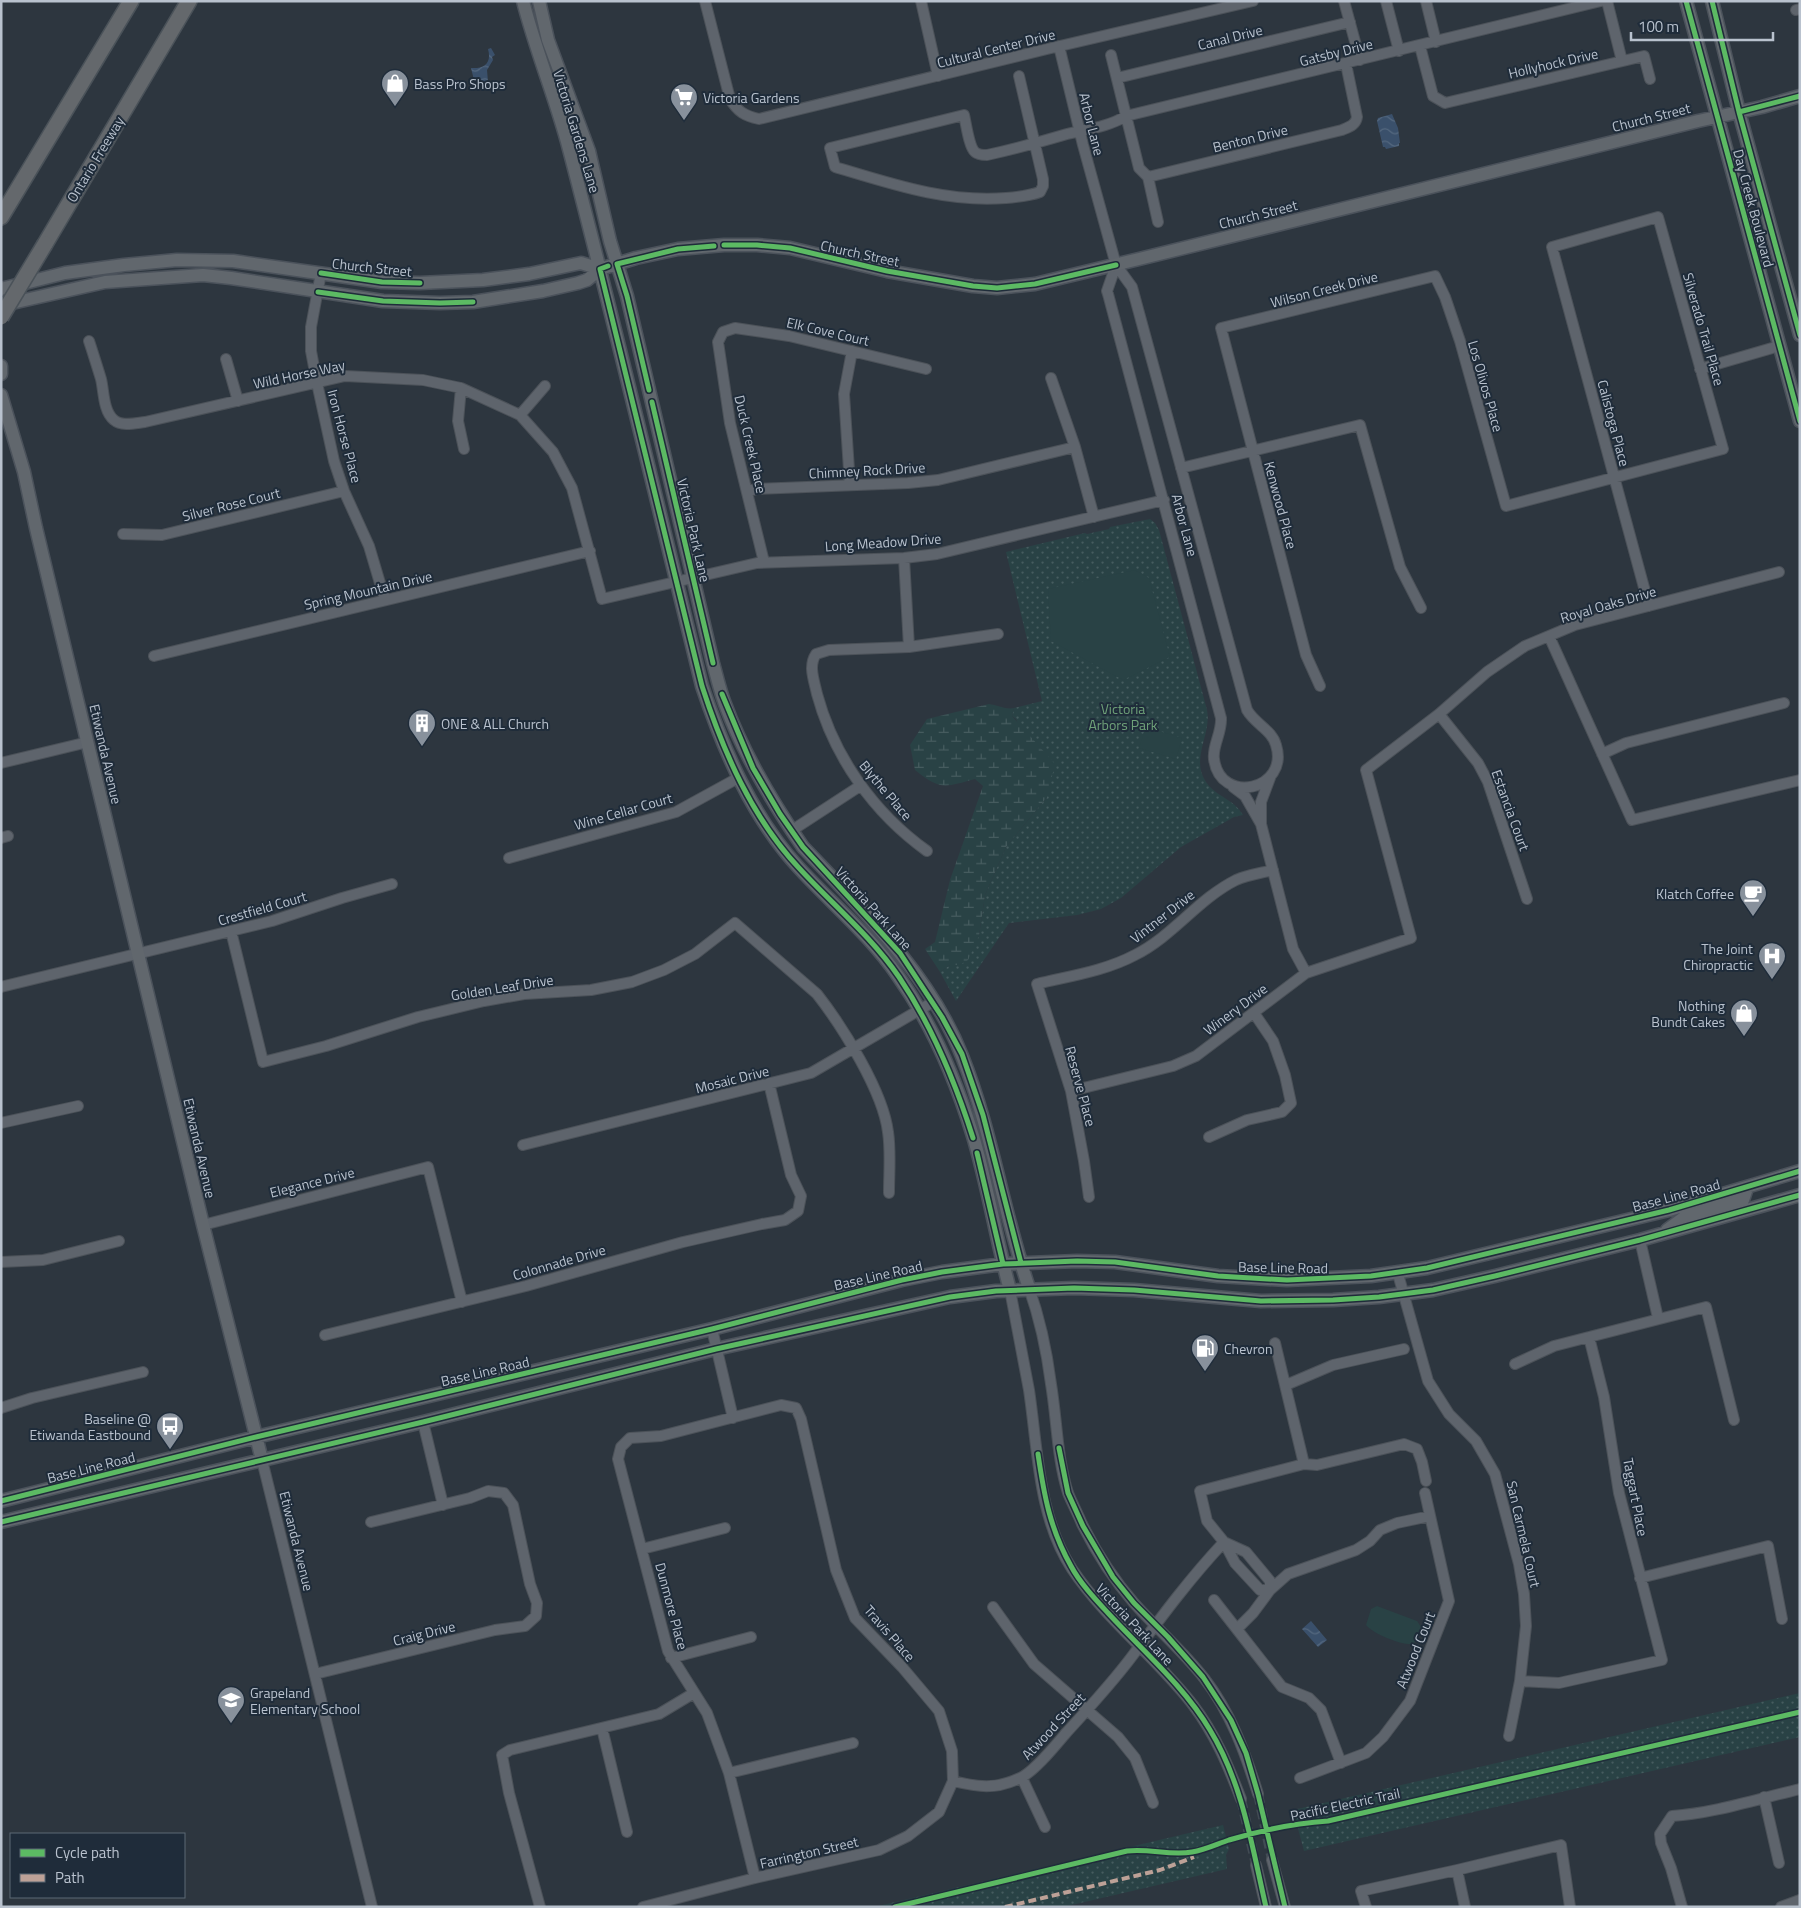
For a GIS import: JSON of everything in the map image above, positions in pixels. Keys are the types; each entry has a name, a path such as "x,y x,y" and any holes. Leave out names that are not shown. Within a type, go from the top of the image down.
{"highway":[{"path":"1,217 131,1"},
{"name":"Ontario Freeway","path":"1,317 189,1"}],"main road":[{"name":"Victoria Gardens Lane","path":"523,1 539,58 569,147 600,269"},
{"name":"Victoria Gardens Lane","path":"539,1 548,40 589,151 617,264"},
{"name":"Day Creek Boulevard","path":"1686,1 1800,420"},
{"name":"Day Creek Boulevard","path":"1712,1 1800,335"},
{"name":"Church Street","path":"1,306 104,282 203,275 383,301 473,302 543,291 578,283 587,280 600,269 678,249 724,245 790,248 896,273 973,286 997,288 1034,284 1800,96"},
{"name":"Church Street","path":"1,289 65,273 124,264 177,260 233,261 382,282 449,283 520,275 581,263 600,269"},
{"name":"Victoria Park Lane","path":"617,264 627,296 724,703 753,768 791,831 803,847 900,953 933,1002 962,1054 983,1115 1020,1263 1029,1288"},
{"name":"Victoria Park Lane","path":"600,269 702,686 716,727 738,778 771,832 798,867 878,949 899,976 920,1010 958,1091 973,1138 1010,1290"},
{"path":"1,366 1,374"},
{"name":"Etiwanda Avenue","path":"1,395 24,472 203,1225 262,1460"},
{"name":"Base Line Road","path":"1,1501 256,1437 712,1329 902,1280 1020,1263 1116,1262 1218,1276 1287,1280 1398,1274 1659,1212 1747,1188 1800,1171"},
{"path":"1661,1234 1686,1216 1743,1200 1747,1188"},
{"path":"1,1522 423,1422 716,1349 915,1303 1029,1288 1107,1288 1261,1301 1333,1300 1404,1294 1433,1290 1495,1276 1640,1240 1800,1195"}],"street":[{"name":"Cultural Center Drive","path":"706,1 730,99 737,110 746,117 760,120 1059,46 1254,1"},
{"path":"921,1 938,76"},
{"path":"1344,1 1360,60"},
{"path":"1386,1 1399,51"},
{"path":"1436,42 1426,3 1437,1"},
{"name":"Gatsby Drive","path":"1035,144 1114,123 1126,116 1420,46 1572,5 1601,1"},
{"path":"1607,1 1622,61"},
{"name":"Canal Drive","path":"1117,78 1350,22"},
{"name":"Arbor Lane","path":"1059,46 1079,131 1116,265 1132,285 1247,710 1254,721 1269,733 1276,743 1277,762 1263,793 1261,824"},
{"name":"Hollyhock Drive","path":"1420,46 1432,96 1444,103 1644,56 1650,79"},
{"path":"1111,55 1139,168 1148,177 1158,222"},
{"name":"Benton Drive","path":"1148,177 1352,126 1357,121 1357,111 1346,64"},
{"path":"1019,76 1035,144 1043,186 1040,192 1031,196 990,199 935,195 835,167 830,148 964,115 971,147 974,152 980,155 1035,144"},
{"name":"Silverado Trail Place","path":"1552,247 1658,217 1723,449 1614,478"},
{"name":"Calistoga Place","path":"1552,247 1649,606"},
{"name":"Arbor Lane","path":"1116,265 1107,291 1221,718 1222,726 1214,753 1214,760 1220,776 1244,796 1261,824 1293,949 1306,973"},
{"name":"Iron Horse Place","path":"321,273 311,327 311,351 317,382 334,461 368,546 385,600"},
{"name":"Los Olivos Place","path":"1435,276 1460,341 1506,506 1614,478"},
{"name":"Wilson Creek Drive","path":"1220,328 1435,276"},
{"name":"Elk Cove Court","path":"723,332 735,328 789,336 926,369"},
{"name":"Kenwood Place","path":"1220,328 1306,655 1320,686"},
{"name":"Duck Creek Place","path":"723,332 718,342 718,353 730,423 764,562"},
{"name":"Wild Horse Way","path":"88,341 101,379 106,406 114,421 130,424 345,376 423,380 461,388 520,415 553,452 572,488 602,599"},
{"path":"1700,369 1780,346"},
{"path":"850,485 844,394 852,351"},
{"path":"226,359 238,401"},
{"path":"1051,378 1075,447 1094,517"},
{"path":"520,415 545,386"},
{"path":"461,388 458,421 464,449"},
{"path":"1181,468 1360,425 1400,567 1421,608"},
{"name":"Chimney Rock Drive","path":"747,491 938,480 1075,447"},
{"name":"Silver Rose Court","path":"123,534 162,535 344,490"},
{"name":"Long Meadow Drive","path":"602,599 764,562 904,558 955,551 1164,500"},
{"name":"Spring Mountain Drive","path":"154,656 590,551"},
{"path":"904,558 909,647 998,634"},
{"name":"Royal Oaks Drive","path":"1411,938 1366,770 1439,714 1487,672 1525,646 1575,625 1779,572"},
{"path":"1549,636 1632,820 1800,780"},
{"name":"Blythe Place","path":"909,647 829,650 816,654 811,667 824,721 860,786 885,815 912,840 928,851"},
{"path":"1602,754 1626,743 1784,703"},
{"name":"Estancia Court","path":"1439,714 1478,763 1488,782 1527,899"},
{"path":"1,763 88,742"},
{"path":"1232,786 1241,788 1254,787 1271,776"},
{"name":"Wine Cellar Court","path":"510,858 676,812 738,778"},
{"path":"791,831 860,786"},
{"name":"Vintner Drive","path":"1037,984 1105,968 1136,955 1167,933 1202,902 1237,880 1273,870"},
{"name":"Crestfield Court","path":"1,987 231,932 392,884"},
{"name":"Golden Leaf Drive","path":"231,932 263,1062 326,1046 418,1017 484,1000 524,994 591,990 632,982 664,970 695,954 735,923 817,994 828,1008 853,1049"},
{"name":"Winery Drive","path":"1071,1091 1173,1066 1196,1056 1306,973 1411,938"},
{"name":"Reserve Place","path":"1037,984 1071,1091 1089,1198"},
{"name":"Mosaic Drive","path":"523,1146 811,1073 933,1002"},
{"path":"1209,1136 1247,1120 1282,1112 1291,1103 1285,1074 1274,1041 1254,1013"},
{"path":"853,1049 883,1107 888,1132 889,1193"},
{"name":"Colonnade Drive","path":"325,1336 462,1302 682,1242 785,1220 798,1211 801,1196 791,1175 769,1084"},
{"path":"1,1123 78,1106"},
{"name":"Elegance Drive","path":"203,1225 428,1167 462,1302"},
{"path":"1640,1240 1658,1318"},
{"path":"1,1262 43,1260 119,1241"},
{"name":"San Carmela Court","path":"1398,1274 1428,1381 1449,1414 1476,1441 1495,1474 1502,1494 1519,1564 1524,1594 1526,1626 1520,1681 1509,1736"},
{"name":"Victoria Park Lane","path":"1029,1288 1051,1383 1059,1448 1068,1493 1083,1526 1113,1577 1203,1677 1231,1720 1246,1753 1258,1794"},
{"name":"Victoria Park Lane","path":"1010,1290 1050,1520 1072,1568 1092,1595 1192,1705 1210,1730 1227,1762 1241,1799"},
{"path":"1515,1364 1554,1346 1706,1307 1734,1420"},
{"path":"712,1329 733,1418"},
{"name":"Taggart Place","path":"1520,1681 1558,1683 1662,1660 1619,1492 1604,1397 1589,1337"},
{"path":"1275,1343 1304,1464"},
{"path":"1286,1385 1333,1365 1404,1349"},
{"path":"1,1408 32,1398 143,1372"},
{"name":"Travis Place","path":"733,1418 782,1405 796,1408 801,1418 836,1570 855,1618 902,1667 939,1710 952,1751 953,1781"},
{"name":"Dunmore Place","path":"733,1418 661,1436 630,1438 621,1447 618,1459 668,1651 707,1713 729,1773 755,1878"},
{"path":"371,1522 443,1505 423,1422"},
{"path":"1270,1590 1260,1590 1235,1563 1224,1542 1207,1521 1200,1491 1304,1464 1317,1465 1404,1444 1417,1449 1426,1481"},
{"name":"Etiwanda Avenue","path":"262,1460 372,1907"},
{"name":"Craig Drive","path":"315,1674 495,1630 525,1626 536,1616 537,1604 526,1567 513,1505 504,1493 488,1491 443,1505"},
{"name":"Atwood Court","path":"1300,1778 1366,1753 1383,1737 1410,1701 1449,1601 1425,1493"},
{"path":"1237,1629 1253,1613 1270,1590 1288,1574 1356,1550 1370,1541 1380,1530 1397,1523 1430,1516"},
{"path":"642,1550 725,1528"},
{"path":"1155,1625 1224,1542"},
{"path":"1224,1542 1246,1552 1270,1581 1270,1590"},
{"path":"1640,1578 1768,1546 1782,1618"},
{"path":"1214,1600 1282,1687 1309,1698 1321,1710 1341,1763"},
{"path":"993,1607 1034,1664 1118,1737 1135,1758 1153,1802"},
{"name":"Atwood Street","path":"953,1781 979,1787 1002,1785 1022,1778 1044,1758 1087,1710 1155,1625"},
{"path":"671,1658 751,1637"},
{"path":"540,1907 509,1793 502,1755 510,1750 659,1714 694,1693"},
{"path":"602,1728 627,1832"},
{"path":"729,1773 853,1743"},
{"path":"1022,1778 1045,1826"},
{"name":"Farrington Street","path":"644,1907 755,1878 879,1850 908,1836 939,1812 953,1781"},
{"path":"1682,1907 1671,1868 1661,1843 1660,1834 1672,1816 1700,1813 1800,1789"},
{"path":"1764,1797 1779,1862"},
{"path":"1366,1907 1361,1890 1457,1870 1561,1845 1570,1907"},
{"path":"1272,1860 1285,1907"},
{"path":"1256,1865 1266,1907"},
{"path":"1457,1870 1465,1907"},
{"path":"1781,1907 1800,1900"}],"green space":[{"name":"Victoria Arbors Park","path":"1150,519 1159,530 1207,710 1207,728 1200,764 1202,773 1210,787 1235,805 1243,815 1234,817 1181,847 1121,898 1101,909 1077,915 1009,923 956,1001 940,972 950,965 960,965 979,936 985,895 1006,847 1047,797 1016,719 1012,716 1014,708 1042,701 1006,552"},
{"path":"1135,570 1149,578 1170,657 1123,680 1051,641 1048,589"},
{"path":"989,704 1014,708 1012,716 1055,764 1047,797 1006,847 985,895 979,936 968,960 960,965 950,965 940,972 925,949 935,942 950,880 983,786 975,779 950,785 931,781 915,770 910,745 927,719"},
{"path":"1146,727 1182,738 1176,759 1139,748"},
{"path":"1377,1606 1417,1621 1421,1627 1414,1644 1388,1639 1366,1625 1371,1609"},
{"path":"1800,1693 1800,1737 1304,1851 1293,1810"},
{"path":"1223,1825 1229,1849 1226,1855 1227,1869 1063,1907 874,1907"}],"water":[{"path":"491,48 495,55 492,57 493,60 487,70 488,82 484,86 481,80 474,80 471,68 486,64 489,58 488,49"},
{"path":"1392,114 1398,128 1400,143 1399,146 1386,149 1383,147 1377,121 1378,118"},
{"path":"1311,1621 1327,1640 1318,1647 1302,1629"}],"tunnel":[{"path":"1258,1794 1272,1860"},
{"path":"1241,1799 1256,1865"}],"marked path":[{"path":"1005,1907 1160,1870 1194,1857"}],"cycle path":[{"path":"1686,1 1800,421"},
{"path":"1712,1 1739,112 1800,335"},
{"path":"1739,112 1800,96"},
{"path":"724,245 790,248 887,271 973,286 997,288 1035,284 1116,265"},
{"path":"649,390 627,296 617,264 678,249 714,246"},
{"path":"608,266 600,269 702,686 719,735 741,783 767,828 799,868 876,948 911,996 942,1054 973,1138"},
{"path":"321,273 382,282 420,283"},
{"path":"318,292 383,301 473,302"},
{"path":"652,402 713,663"},
{"path":"722,694 753,768 780,814 803,847 900,953 942,1017 962,1054 983,1115 1021,1263"},
{"path":"977,1153 1003,1264"},
{"path":"1,1501 256,1437 712,1329 902,1280 942,1272 1003,1264 1077,1261 1115,1262 1218,1276 1287,1280 1371,1276 1427,1268 1669,1210 1800,1171"},
{"path":"1,1522 423,1422 716,1349 950,1297 996,1291 1074,1288 1134,1290 1261,1301 1379,1297 1433,1290 1495,1276 1640,1240 1800,1195"},
{"path":"1059,1448 1068,1493 1083,1526 1113,1577 1134,1603 1168,1637 1203,1677 1231,1720 1246,1753 1258,1794 1285,1907"},
{"path":"1038,1454 1053,1525 1064,1552 1083,1585 1188,1698 1210,1730 1221,1751 1239,1794 1266,1907"},
{"name":"Pacific Electric Trail","path":"895,1907 1127,1851 1143,1850 1176,1853 1197,1851 1229,1840 1265,1831 1328,1821 1800,1712"}],"place":[{"name":"Bass Pro Shops","path":"395,107"},
{"name":"Victoria Gardens","path":"684,121"},
{"name":"ONE & ALL Church","path":"422,747"},
{"name":"Klatch Coffee","path":"1753,917"},
{"name":"The Joint Chiropractic","path":"1772,980"},
{"name":"Nothing Bundt Cakes","path":"1744,1037"},
{"name":"Chevron","path":"1205,1372"},
{"name":"Baseline @ Etiwanda Eastbound","path":"170,1450"},
{"name":"Grapeland Elementary School","path":"231,1724"}]}
